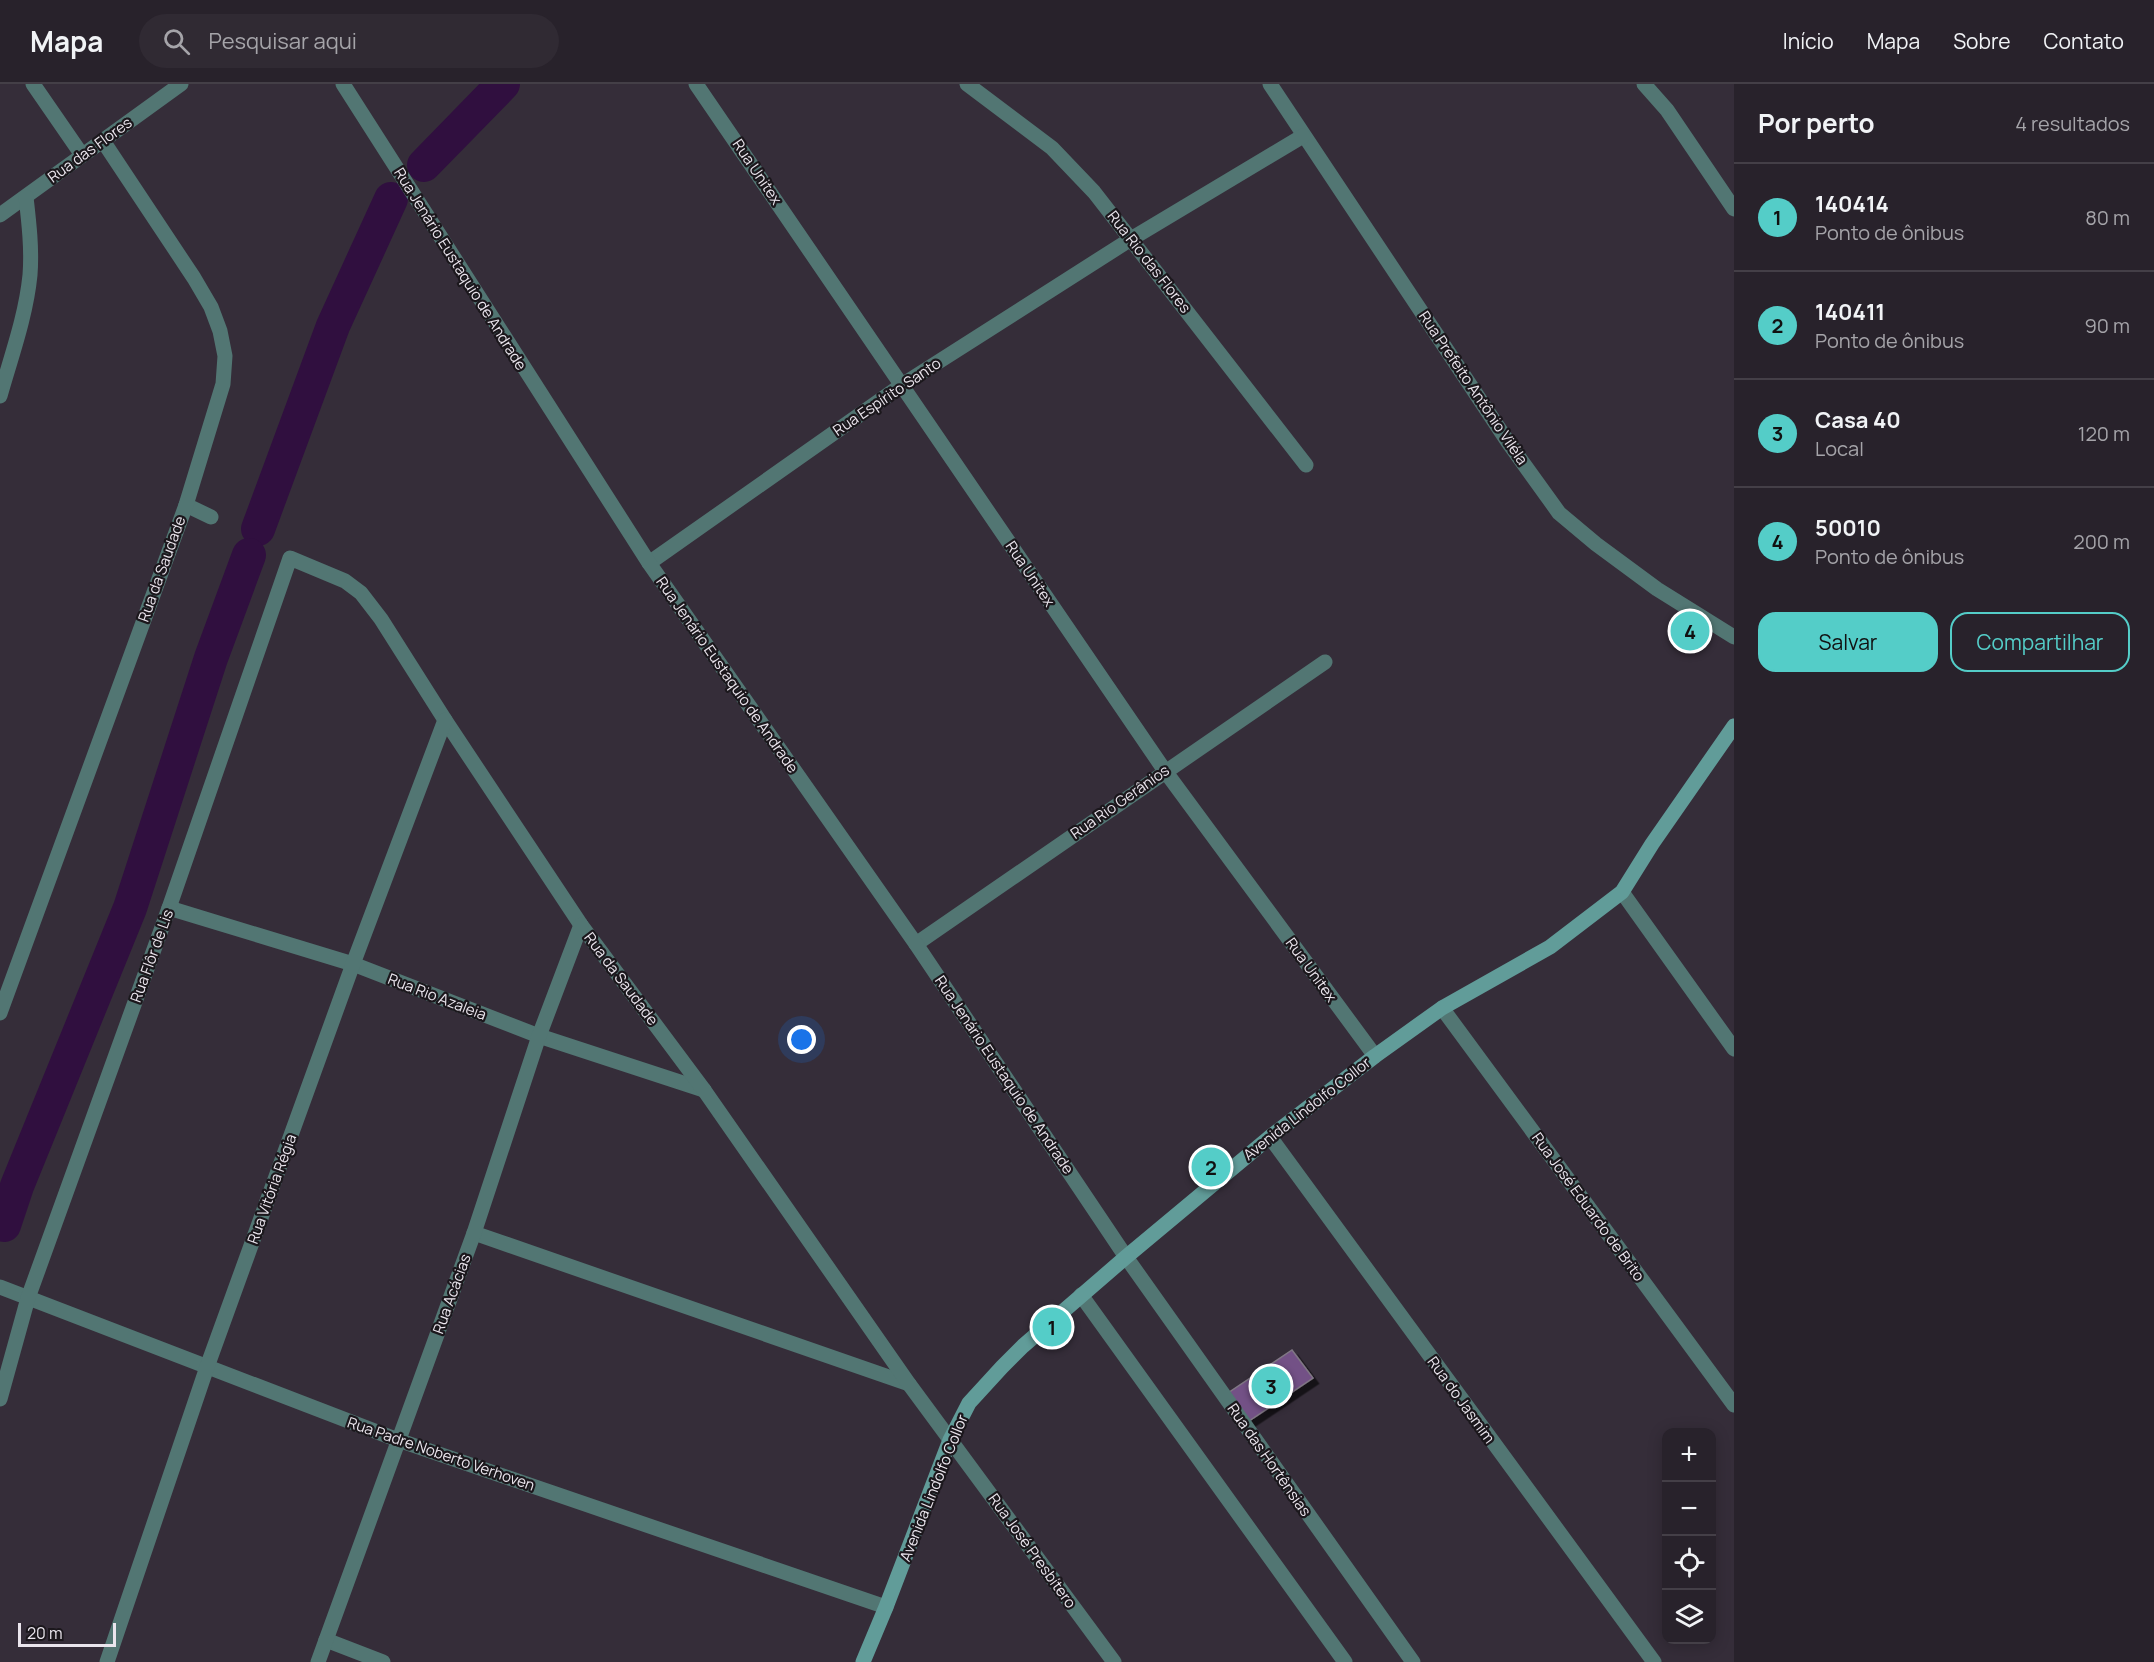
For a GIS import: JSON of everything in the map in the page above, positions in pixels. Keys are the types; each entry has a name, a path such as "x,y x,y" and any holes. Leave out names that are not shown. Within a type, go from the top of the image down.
{"main road":[{"name":"Avenida Lindolfo Collor","path":"863,1662 950,1440 969,1403 1023,1346 1125,1257 1270,1137 1375,1056 1442,1008 1550,947 1622,892 1652,844 1734,726"}],"street":[{"path":"33,84 82,155"},
{"name":"Rua das Flores","path":"0,215 181,84"},
{"name":"Rua Jenário Eustaquio de Andrade","path":"343,84 649,563 916,944 1125,1257"},
{"name":"Rua Unitex","path":"696,84 1165,771 1375,1056"},
{"name":"Rua Rio das Flores","path":"967,84 1052,148 1094,192 1306,465"},
{"name":"Rua Prefeito Antônio Viléla","path":"1270,84 1508,442 1559,513 1596,544 1657,589 1734,637"},
{"path":"1644,84 1666,111 1734,209"},
{"name":"Rua Espírito Santo","path":"649,563 902,385 1131,239 1303,136"},
{"name":"Rua da Saudade","path":"0,1013 186,505 224,384 225,356 220,331 211,307 103,141"},
{"path":"0,396 23,316 30,275 31,235 26,196"},
{"path":"186,505 211,517"},
{"name":"Rua Flôr de Lis","path":"0,1399 28,1299 169,908 290,558 334,575"},
{"name":"Rua da Saudade","path":"334,575 361,593 381,619 581,925 704,1090 950,1440"},
{"name":"Rua Rio Gerânios","path":"916,944 1325,662"},
{"name":"Rua Vitória Régia","path":"107,1662 207,1367 353,964 445,720"},
{"path":"1622,892 1734,1048"},
{"name":"Rua Rio Azaleia","path":"169,908 353,964 539,1036 704,1090"},
{"name":"Rua Acácias","path":"318,1662 474,1233 539,1036 581,925"},
{"name":"Rua José Eduardo de Brito","path":"1442,1008 1734,1405"},
{"name":"Rua do Jasmim","path":"1270,1137 1654,1662"},
{"path":"474,1233 909,1384"},
{"name":"Rua das Hortênsias","path":"1125,1257 1413,1662"},
{"name":"Rua Padre Noberto Verhoven","path":"0,1287 398,1440 886,1607"},
{"path":"1081,1295 1345,1662"},
{"name":"Rua José Presbítero","path":"950,1440 1114,1662"},
{"path":"326,1640 383,1662"}],"building":[{"path":"1292,1350 1313,1378 1249,1421 1228,1393"}],"waterway":[{"path":"424,165 503,84"},
{"path":"258,529 333,326 391,199"},
{"path":"4,1225 17,1186 130,908 211,658 249,555"}],"place":[{"name":"50010","path":"1690,631"},
{"name":"140411","path":"1211,1167"},
{"name":"140414","path":"1052,1327"},
{"name":"Casa 40","path":"1271,1386"}]}
